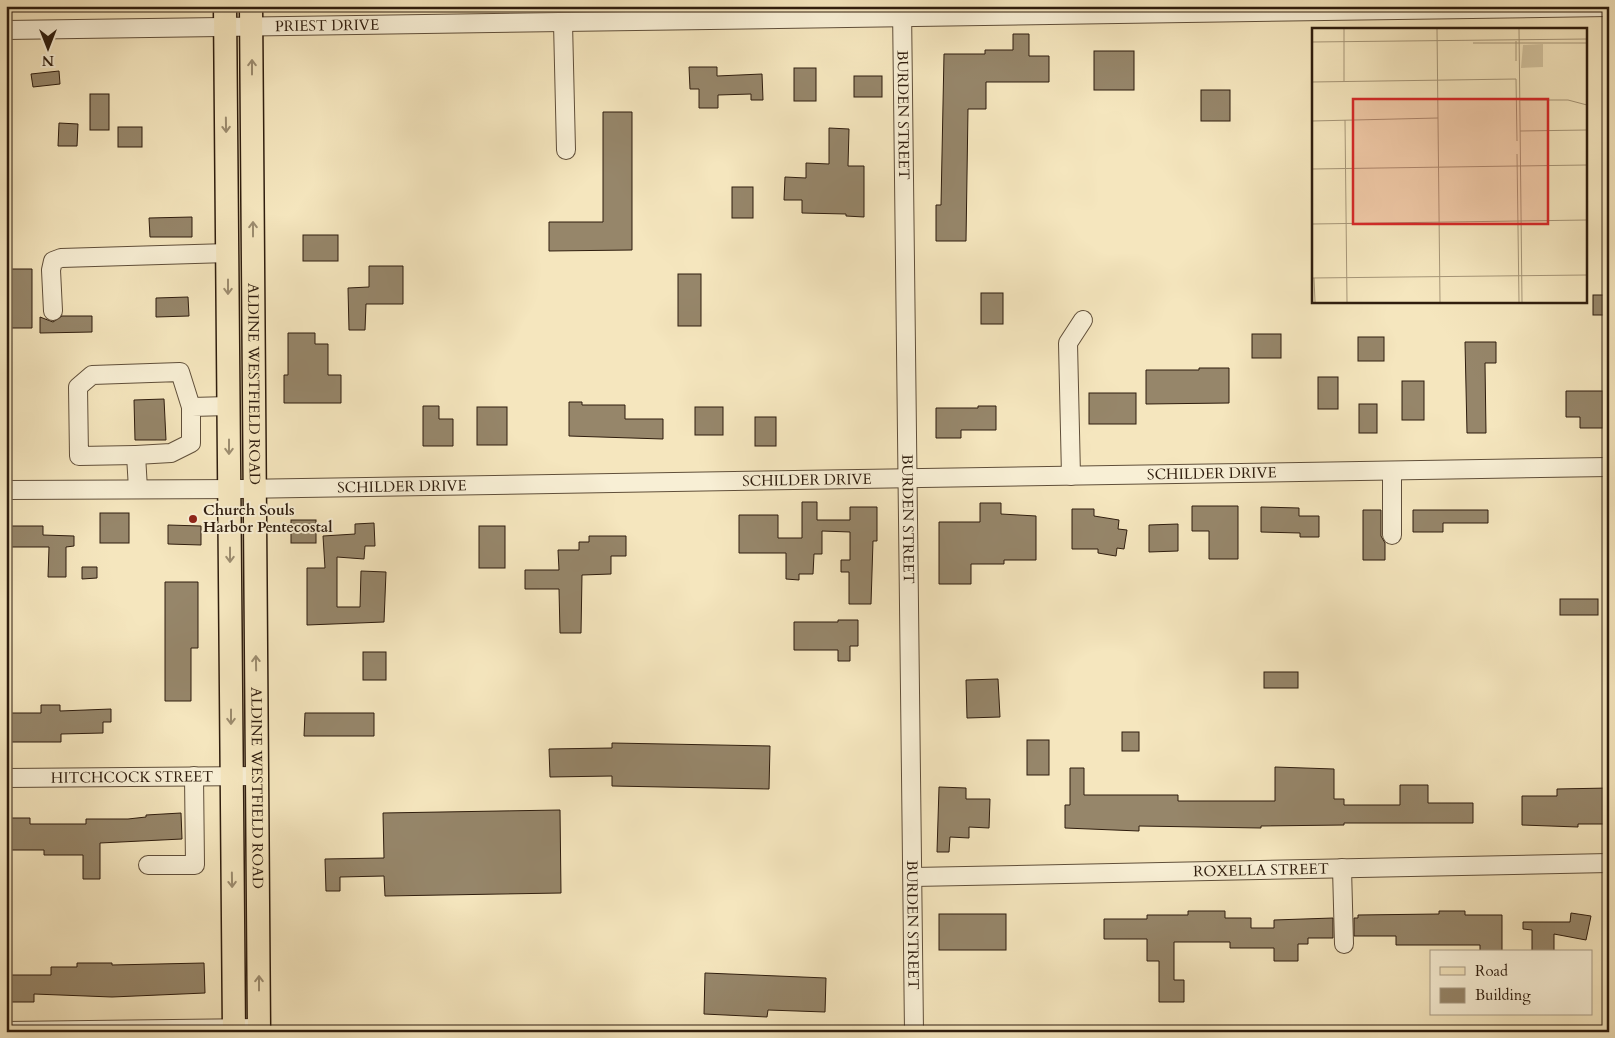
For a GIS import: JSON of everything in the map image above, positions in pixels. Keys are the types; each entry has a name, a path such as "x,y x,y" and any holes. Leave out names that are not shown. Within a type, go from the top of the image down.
{"main road":[{"name":"ALDINE WESTFIELD ROAD","path":"225,17 234,1030"},
{"name":"ALDINE WESTFIELD ROAD","path":"251,17 259,1030"},
{"path":"228,257 253,261"},
{"path":"233,914 258,914"}],"street":[{"name":"PRIEST DRIVE","path":"6,30 225,17 563,23 902,12 1609,7"},
{"name":"BURDEN STREET","path":"902,12 914,1032"},
{"path":"563,23 566,150"},
{"path":"53,311 51,270 53,261 61,258 228,257"},
{"path":"1071,476 1068,343 1083,320"},
{"path":"180,372 191,407 190,443 171,453 79,456 78,387 92,375 180,372"},
{"path":"191,407 229,406"},
{"path":"136,455 138,489"},
{"name":"SCHILDER DRIVE","path":"6,490 230,489 1609,467"},
{"path":"1392,471 1392,535"},
{"path":"148,865 194,865 194,776"},
{"name":"HITCHCOCK STREET","path":"6,778 257,776"},
{"name":"ROXELLA STREET","path":"913,877 1609,863"},
{"path":"1342,868 1344,944"},
{"path":"6,1031 259,1030"}],"building":[{"path":"1013,34 1029,34 1029,56 1049,56 1049,82 986,82 986,109 968,109 966,241 936,241 936,205 941,205 944,54 985,54 985,50 1013,50"},
{"path":"1094,51 1134,51 1134,90 1094,90"},
{"path":"689,67 717,67 717,76 762,74 763,100 751,100 751,94 718,95 718,108 699,108 699,89 690,89"},
{"path":"794,68 816,68 816,101 794,101"},
{"path":"59,71 60,84 33,87 31,74"},
{"path":"854,76 882,76 882,97 854,97"},
{"path":"1201,90 1230,90 1230,121 1201,121"},
{"path":"90,94 109,94 109,130 90,130"},
{"path":"603,112 632,112 632,250 549,251 549,222 603,222"},
{"path":"59,123 78,124 77,146 58,146"},
{"path":"118,127 142,127 142,147 118,147"},
{"path":"829,128 849,129 848,166 864,166 864,217 846,216 846,214 802,213 802,200 784,200 785,177 806,178 806,163 829,164"},
{"path":"732,187 753,187 753,218 732,218"},
{"path":"192,217 192,237 150,237 149,218"},
{"path":"303,235 338,235 338,261 303,261"},
{"path":"369,266 403,266 403,304 366,304 365,330 349,330 348,288 369,287"},
{"path":"6,269 32,269 32,328 9,328"},
{"path":"678,274 701,274 701,326 678,326"},
{"path":"981,293 1003,293 1003,324 981,324"},
{"path":"1593,295 1609,295 1609,315 1593,315"},
{"path":"188,297 189,316 156,317 156,298"},
{"path":"62,316 92,316 92,332 40,333 40,317 53,322"},
{"path":"288,333 315,333 315,344 328,344 328,375 341,375 341,403 284,403 284,375 288,375"},
{"path":"1252,334 1281,334 1281,358 1252,358"},
{"path":"1358,337 1384,337 1384,361 1358,361"},
{"path":"1465,342 1496,342 1496,363 1485,363 1486,433 1467,433"},
{"path":"1199,368 1229,368 1229,403 1146,404 1146,370 1199,370"},
{"path":"1318,377 1338,377 1338,409 1318,409"},
{"path":"1402,381 1424,381 1424,420 1402,420"},
{"path":"1566,391 1603,391 1603,428 1580,428 1580,417 1566,417"},
{"path":"1089,393 1136,393 1136,424 1089,424"},
{"path":"164,399 166,440 135,440 134,400"},
{"path":"569,402 582,402 582,405 625,405 625,419 663,419 663,439 569,436"},
{"path":"1359,404 1377,404 1377,433 1359,433"},
{"path":"423,406 439,406 439,419 453,419 453,446 423,446"},
{"path":"978,406 996,406 996,430 961,430 961,438 936,438 936,408 978,408"},
{"path":"477,407 507,407 507,445 477,445"},
{"path":"695,407 723,407 723,435 695,435"},
{"path":"755,417 776,417 776,446 755,446"},
{"path":"802,502 817,502 817,520 850,520 850,507 877,507 877,541 873,541 871,604 849,604 849,572 841,572 841,560 850,560 850,532 822,531 822,554 814,554 813,574 799,574 799,580 786,579 786,553 739,553 739,515 778,515 778,538 802,538"},
{"path":"980,503 1001,503 1001,514 1036,516 1036,560 1004,560 1004,564 971,564 971,584 939,584 939,522 980,522"},
{"path":"1192,506 1238,506 1238,559 1209,559 1209,531 1192,531"},
{"path":"1261,507 1299,508 1299,516 1319,516 1319,537 1300,537 1300,533 1261,532"},
{"path":"1072,509 1094,509 1094,516 1119,520 1118,529 1127,530 1124,549 1117,548 1116,556 1098,553 1098,549 1072,549"},
{"path":"1363,510 1381,510 1381,536 1385,543 1385,560 1363,560"},
{"path":"1413,510 1488,510 1488,523 1443,523 1443,532 1413,532"},
{"path":"100,513 129,513 129,543 100,543"},
{"path":"291,520 316,520 316,543 291,543"},
{"path":"374,523 375,546 365,546 364,559 337,557 337,607 360,607 361,571 386,572 384,622 307,625 307,568 325,568 323,536 355,534 355,524"},
{"path":"1178,524 1178,551 1149,552 1149,525"},
{"path":"168,525 201,526 201,545 168,544"},
{"path":"7,526 43,526 43,535 74,536 74,546 66,547 66,577 48,577 49,547 7,547"},
{"path":"479,526 505,526 505,568 479,568"},
{"path":"589,536 626,536 626,556 611,556 611,574 582,575 581,633 560,633 559,589 525,589 525,570 559,570 558,550 579,550 579,542 589,542"},
{"path":"82,567 97,567 97,578 82,579"},
{"path":"165,582 198,582 198,648 191,648 191,701 165,701"},
{"path":"1560,599 1598,599 1598,615 1560,615"},
{"path":"838,620 858,620 858,646 850,646 850,661 838,661 838,650 794,650 794,622 838,622"},
{"path":"363,652 386,652 386,680 363,680"},
{"path":"1264,672 1298,672 1298,688 1264,688"},
{"path":"998,679 1000,717 967,718 966,680"},
{"path":"41,705 60,705 60,711 111,709 111,722 103,722 103,733 61,734 61,742 6,742 6,713 41,713"},
{"path":"305,713 374,713 374,736 304,736"},
{"path":"1122,732 1139,732 1139,751 1122,751"},
{"path":"1027,740 1049,740 1049,775 1027,775"},
{"path":"612,743 770,746 769,789 612,786 612,776 550,777 549,749 612,748"},
{"path":"1275,767 1334,769 1334,799 1344,799 1344,805 1400,805 1400,785 1428,785 1428,803 1473,803 1473,823 1344,823 1344,825 1261,826 1261,828 1139,826 1139,831 1065,828 1065,805 1070,805 1070,768 1084,768 1084,795 1178,795 1178,801 1275,801"},
{"path":"939,787 966,788 966,799 990,799 989,828 969,827 969,838 950,837 949,852 937,852"},
{"path":"1609,788 1609,824 1578,824 1578,827 1522,825 1522,796 1557,796 1557,789"},
{"path":"560,810 561,893 385,896 384,876 340,877 340,891 326,891 325,859 384,858 383,813"},
{"path":"181,813 182,839 100,843 100,879 83,879 83,855 44,855 44,850 9,850 9,818 30,818 30,824 86,824 86,819 128,819 146,817 146,815"},
{"path":"1188,911 1225,911 1225,918 1251,918 1251,928 1274,928 1274,920 1333,918 1333,938 1308,938 1308,944 1298,944 1298,961 1274,961 1274,948 1230,948 1230,942 1174,942 1174,980 1184,980 1184,1002 1159,1002 1159,961 1147,961 1147,939 1104,939 1104,919 1147,919 1147,915 1188,915"},
{"path":"1439,911 1465,911 1465,915 1502,915 1502,950 1480,950 1480,945 1396,945 1396,936 1354,936 1354,918 1358,918 1358,915 1439,914"},
{"path":"1571,913 1591,916 1586,940 1554,934 1554,950 1532,950 1532,930 1523,929 1523,922 1570,922"},
{"path":"939,914 1006,914 1006,950 939,950"},
{"path":"77,963 112,963 112,965 204,963 205,993 112,997 34,994 34,1002 6,1002 6,975 51,975 51,967 77,967"},
{"path":"705,973 826,978 825,1012 768,1010 767,1017 704,1014"}],"place":[{"name":"Church Souls Harbor Pentecostal","path":"193,519"}]}
